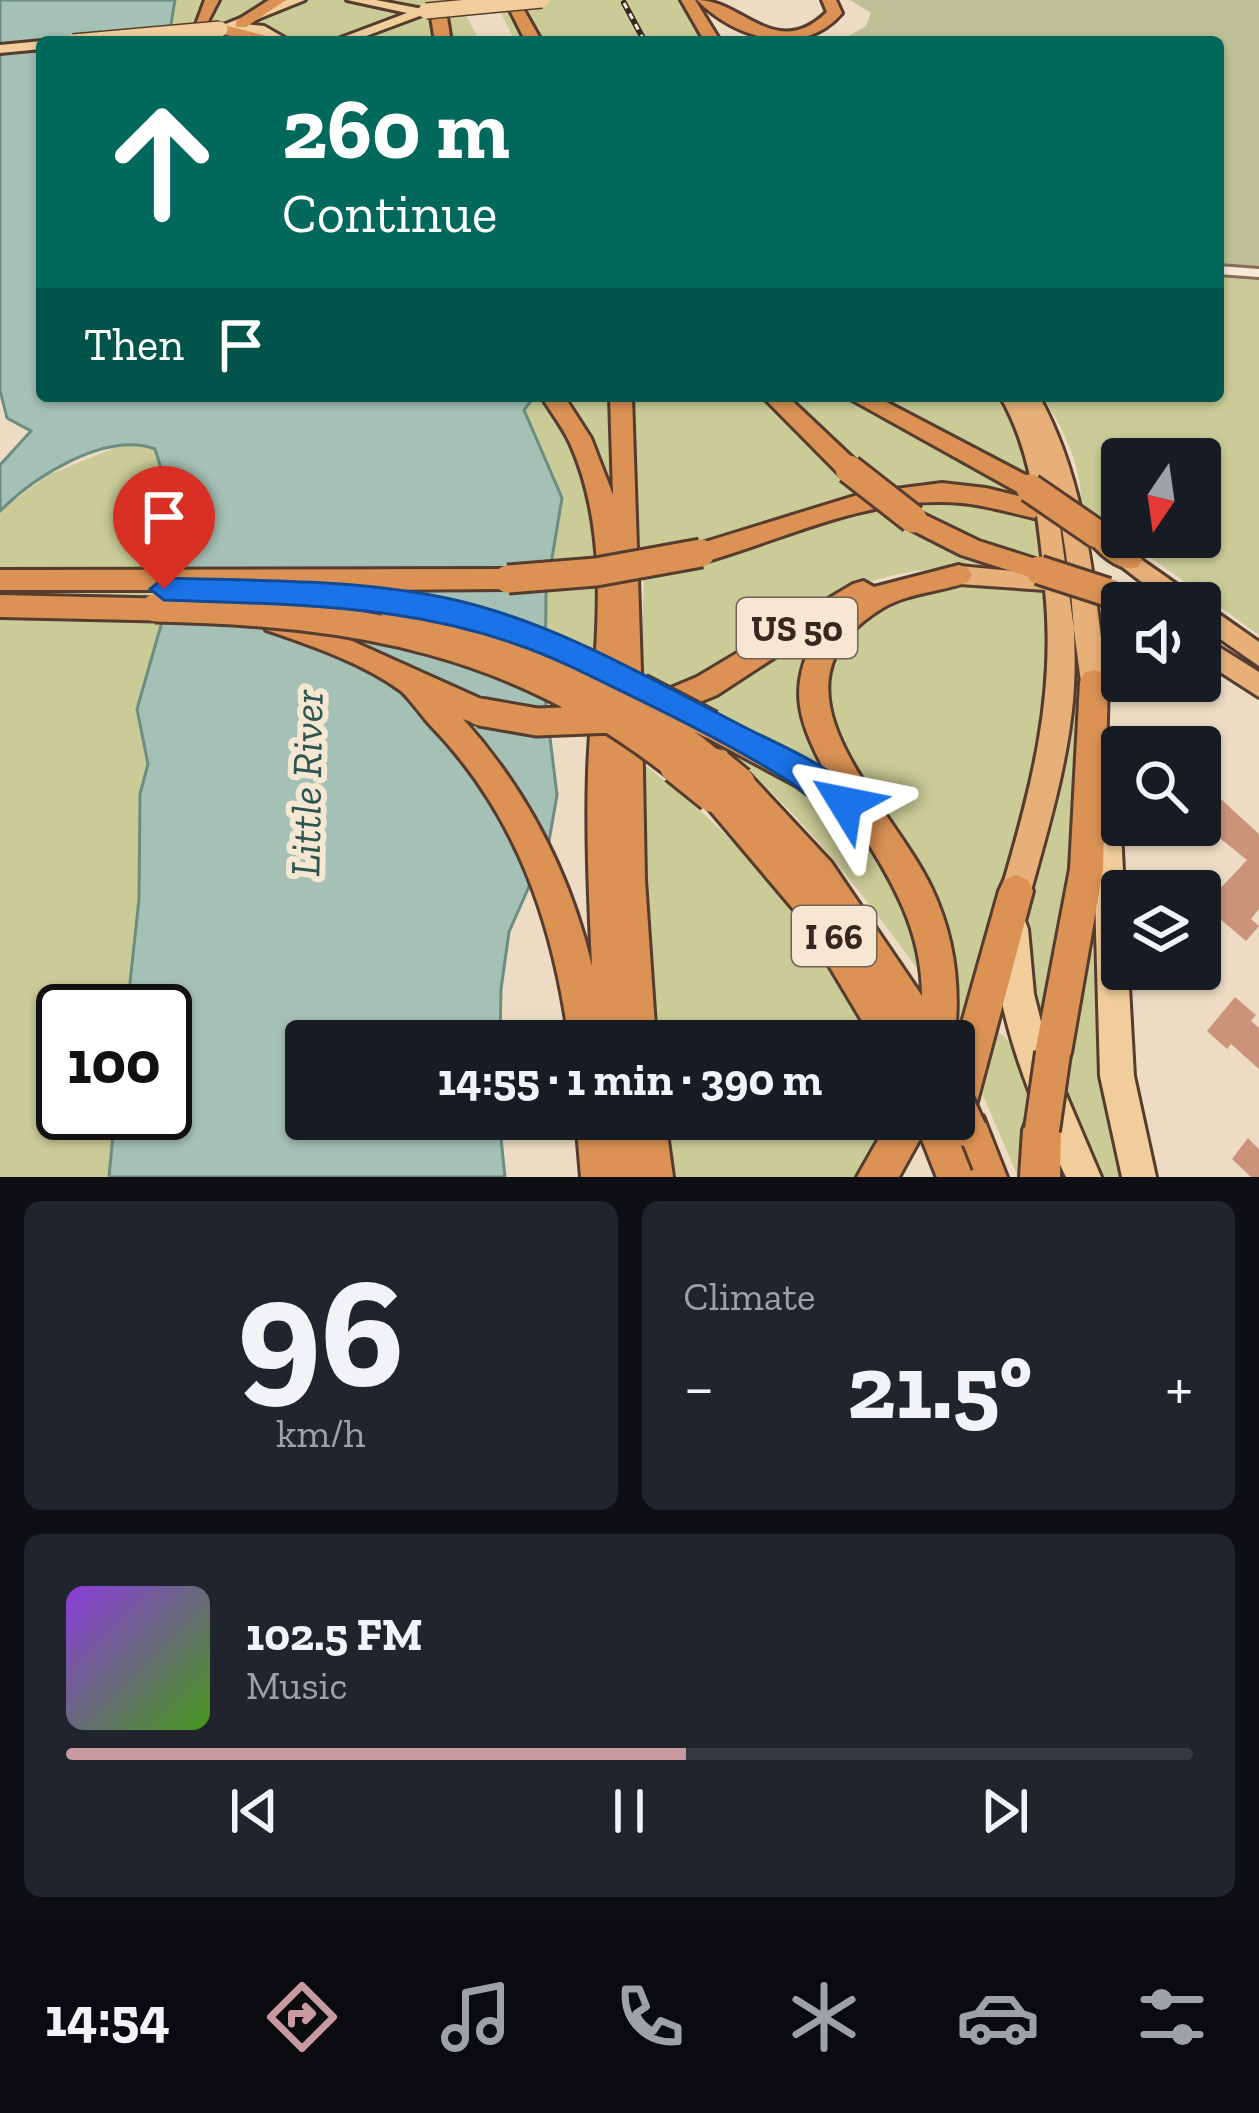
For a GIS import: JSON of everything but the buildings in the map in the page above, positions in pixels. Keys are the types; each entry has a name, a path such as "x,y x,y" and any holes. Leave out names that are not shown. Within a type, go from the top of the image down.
{"highway":[{"path":"195,35 196,0"},
{"path":"195,35 212,0"},
{"path":"688,0 709,36"},
{"path":"704,0 732,23 776,34 822,26 835,13 829,0"},
{"path":"704,0 726,36"},
{"path":"241,23 284,3"},
{"path":"518,10 531,36"},
{"path":"220,29 258,36"},
{"path":"556,402 592,459 608,526 604,852 613,1020"},
{"path":"620,402 630,561 628,863 637,1020"},
{"path":"779,402 849,469 913,519 970,548 1101,596"},
{"path":"866,402 1032,498"},
{"path":"975,1038 1052,756 1063,672 1043,478 1032,438 1013,402"},
{"path":"1033,402 1052,436 1063,473 1094,682 1096,778 1089,871 1053,1053 1040,1177"},
{"name":"US 50","path":"0,584 570,575 700,553 866,499 902,492 1032,498 1098,537 1159,582"},
{"path":"938,1020 938,956 917,893 826,748 814,711 815,674 825,644 858,609 889,593 959,574"},
{"name":"US 50","path":"155,608 292,626 344,644 464,707 519,720 578,723 646,710 698,691 847,598 898,582 959,574 1040,576"},
{"name":"I 66","path":"0,584 260,590 389,604 471,625 565,663 660,719 725,790 827,882 895,1020"},
{"path":"389,604 452,610 566,650 824,786 890,848"},
{"name":"I 66","path":"0,606 305,611 436,637 542,680 725,790"},
{"path":"1221,628 1259,656"},
{"path":"1221,660 1259,686"},
{"path":"393,672 454,727 506,792 543,860 573,954 584,1020"},
{"path":"597,1140 601,1177"},
{"path":"623,1140 626,1177"},
{"path":"648,1140 652,1177"},
{"path":"877,1177 899,1140"},
{"path":"938,1177 947,1140"},
{"path":"954,1140 955,1177"},
{"path":"966,1140 987,1177"}],"main road":[{"path":"358,1 429,9 542,0"},
{"path":"358,1 371,19 360,33"},
{"path":"275,36 284,3"},
{"path":"352,36 429,9"},
{"path":"141,36 241,23"},
{"path":"0,49 36,46"},
{"path":"1094,682 1104,748 1118,1076 1139,1177"},
{"path":"1016,891 1013,936 1022,1017 1043,1083 1084,1177"}],"street":[{"path":"1224,270 1259,273"}],"green space":[{"path":"175,0 458,0 477,36 169,36"},
{"path":"495,0 679,0 704,36 512,36"},
{"path":"850,0 1259,0 1259,268 1224,265 1224,36 848,36 866,26 871,13"},
{"path":"1224,274 1259,277 1259,635 1221,608 1221,582 1185,582 1151,558 1221,558 1221,438 1101,438 1101,522 1081,507 1070,448 1046,402 1224,402"},
{"path":"530,402 1014,402 1024,419 1034,509 935,490 787,527 549,576 562,498 524,410"},
{"path":"124,444 155,449 165,482 191,498 180,519 178,567 137,709 148,764 140,794 139,899 130,984 36,984 36,1140 112,1140 109,1177 0,1177 0,511 48,475"},
{"path":"918,497 963,498 1036,516 1041,565 907,507"},
{"path":"870,504 942,546 1010,570 952,568 904,573 864,584 793,620 672,695 641,677 644,573 781,538"},
{"path":"599,581 599,658 546,634 548,586"},
{"path":"997,585 1045,589 1050,696 1041,752 970,1020 952,1020 841,758 826,704 830,656 843,633 887,603 943,589"},
{"path":"833,611 814,649 843,791 688,705"},
{"path":"1073,638 1081,739 1075,838 1039,1034 1025,917"},
{"path":"711,738 794,775 867,830 899,881 931,988 830,855"},
{"path":"639,761 710,820 772,886 825,960 858,1020 652,1020"},
{"path":"1091,935 1105,1093 1123,1177 1103,1177 1062,1106"},
{"path":"995,1031 1009,1041 1025,1075 1030,1118 1028,1177 1018,1177 976,1079"},
{"path":"663,1140 881,1140 856,1177 668,1177"}],"water":[{"name":"Little River","path":"0,0 175,0 169,36 36,36 36,402 530,402 524,410 562,498 546,594 545,697 557,795 549,841 509,932 500,1020 285,1020 285,1140 501,1140 505,1177 109,1177 112,1140 192,1140 192,984 130,984 139,899 140,794 148,764 137,709 178,566 176,531 191,498 165,481 155,449 115,446 52,471 0,511 0,465 31,431 7,418 0,390"}],"railway":[{"path":"624,3 642,36"}],"route":[{"path":"164,589 326,594 452,610 492,621 581,658 794,768 845,803"}]}
